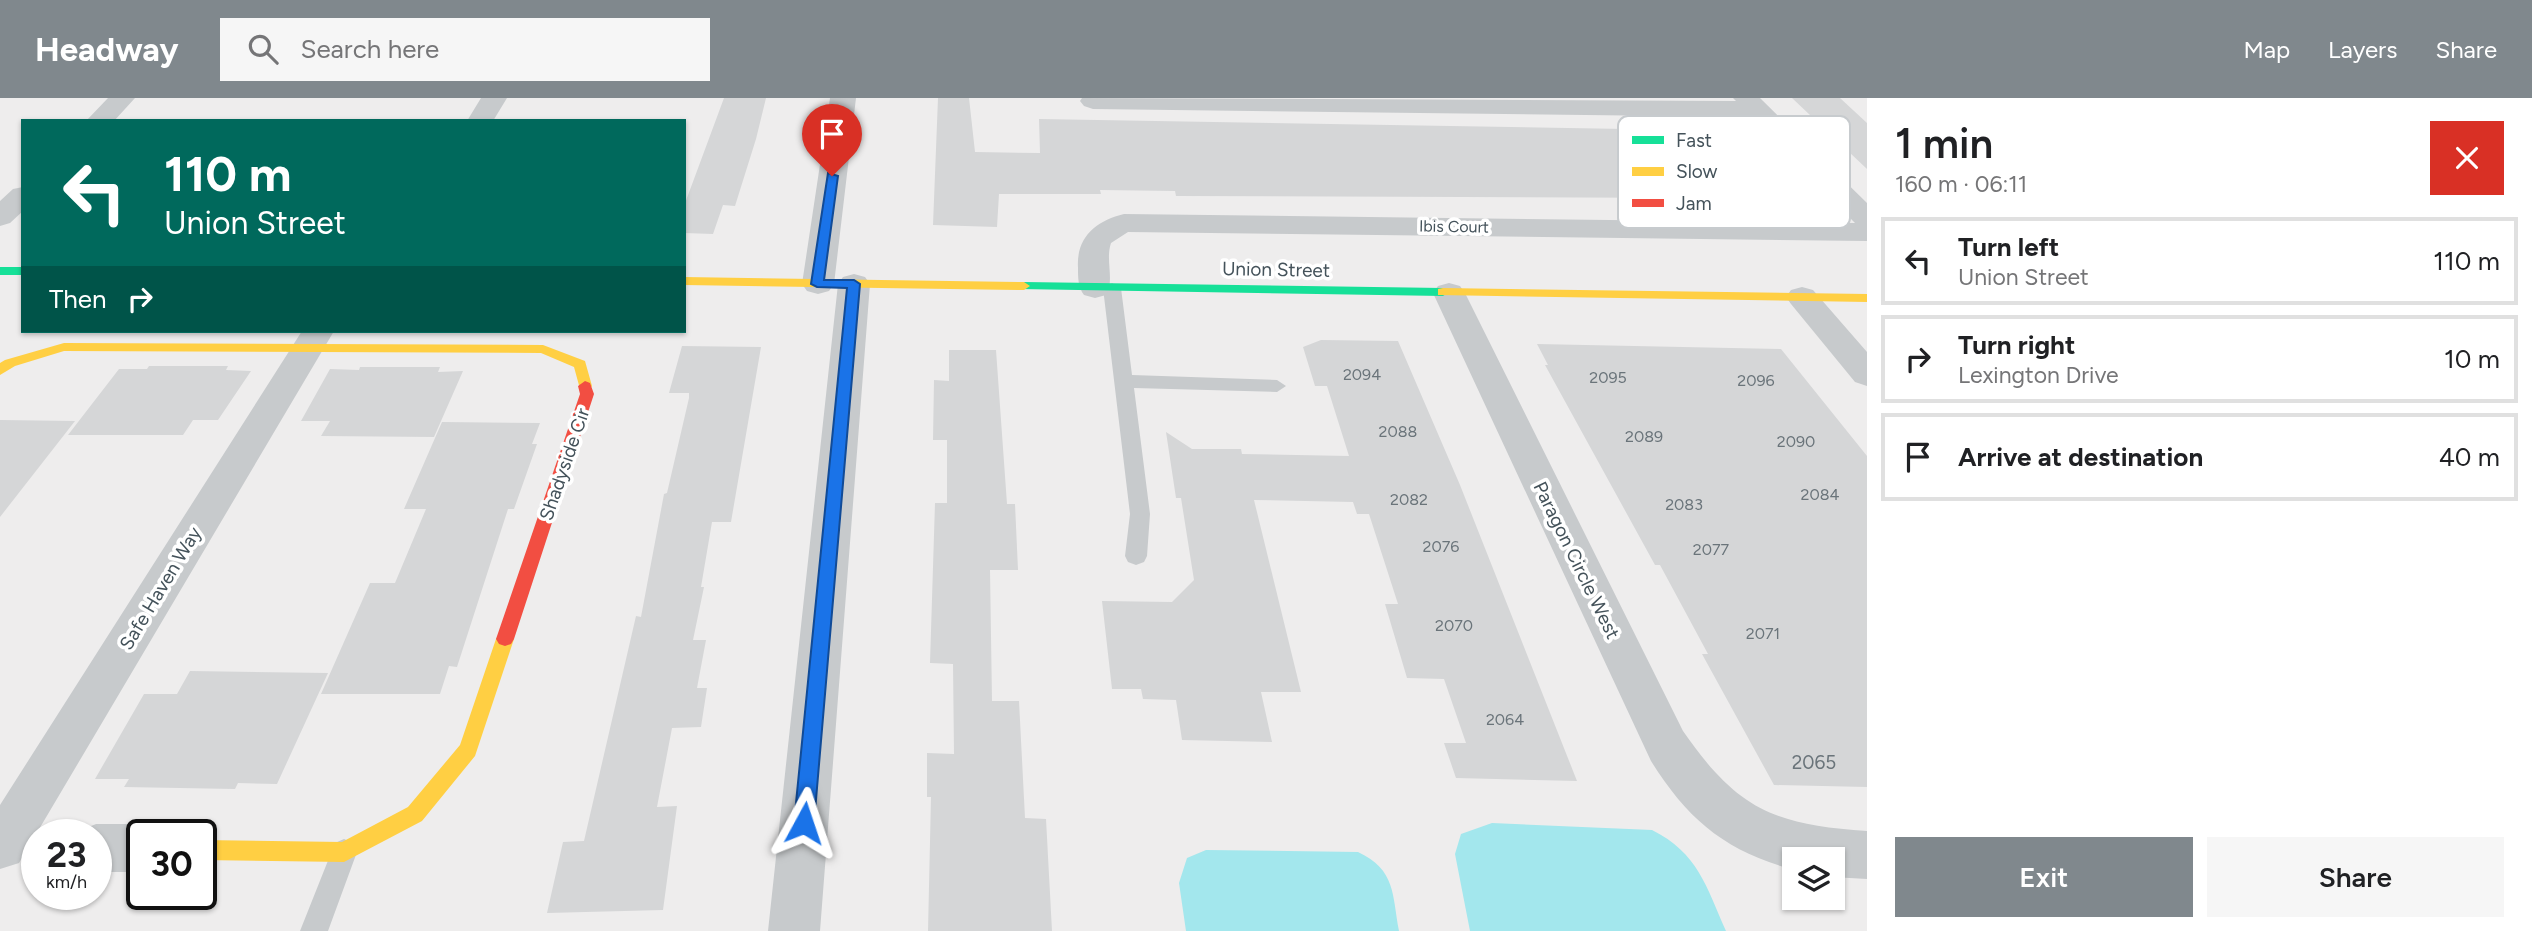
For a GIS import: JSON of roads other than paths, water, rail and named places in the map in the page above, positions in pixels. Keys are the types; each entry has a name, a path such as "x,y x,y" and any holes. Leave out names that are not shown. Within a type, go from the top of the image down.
{"street":[{"path":"101,119 122,98"},
{"path":"481,119 494,98"},
{"path":"794,931 836,284 843,98"},
{"path":"1093,101 1752,103 1765,116"},
{"path":"0,217 21,197"},
{"path":"1850,202 1867,219"},
{"name":"Ibis Court","path":"1103,288 1092,260 1095,241 1105,230 1124,223 1867,232"},
{"path":"0,271 21,271"},
{"name":"Union Street","path":"686,281 1867,298"},
{"name":"Paragon Circle West","path":"1449,293 1667,746 1688,782 1722,815 1772,840 1828,854 1867,855"},
{"path":"1802,297 1867,374"},
{"name":"Shadyside Cir","path":"0,370 10,363 64,347 313,339 543,349 580,364 587,394 468,750 415,814 344,852 217,850"},
{"name":"Safe Haven Way","path":"13,846 313,339"}],"lane":[{"path":"1103,288 1125,381 1140,514 1136,556"},
{"path":"1125,381 1277,386"},
{"path":"314,931 344,852"}],"water":[{"path":"1492,823 1652,830 1680,849 1699,872 1726,931 1470,931 1455,854 1461,834"},
{"path":"1206,850 1358,852 1370,859 1386,875 1393,894 1399,931 1186,931 1179,883 1187,858"}]}
